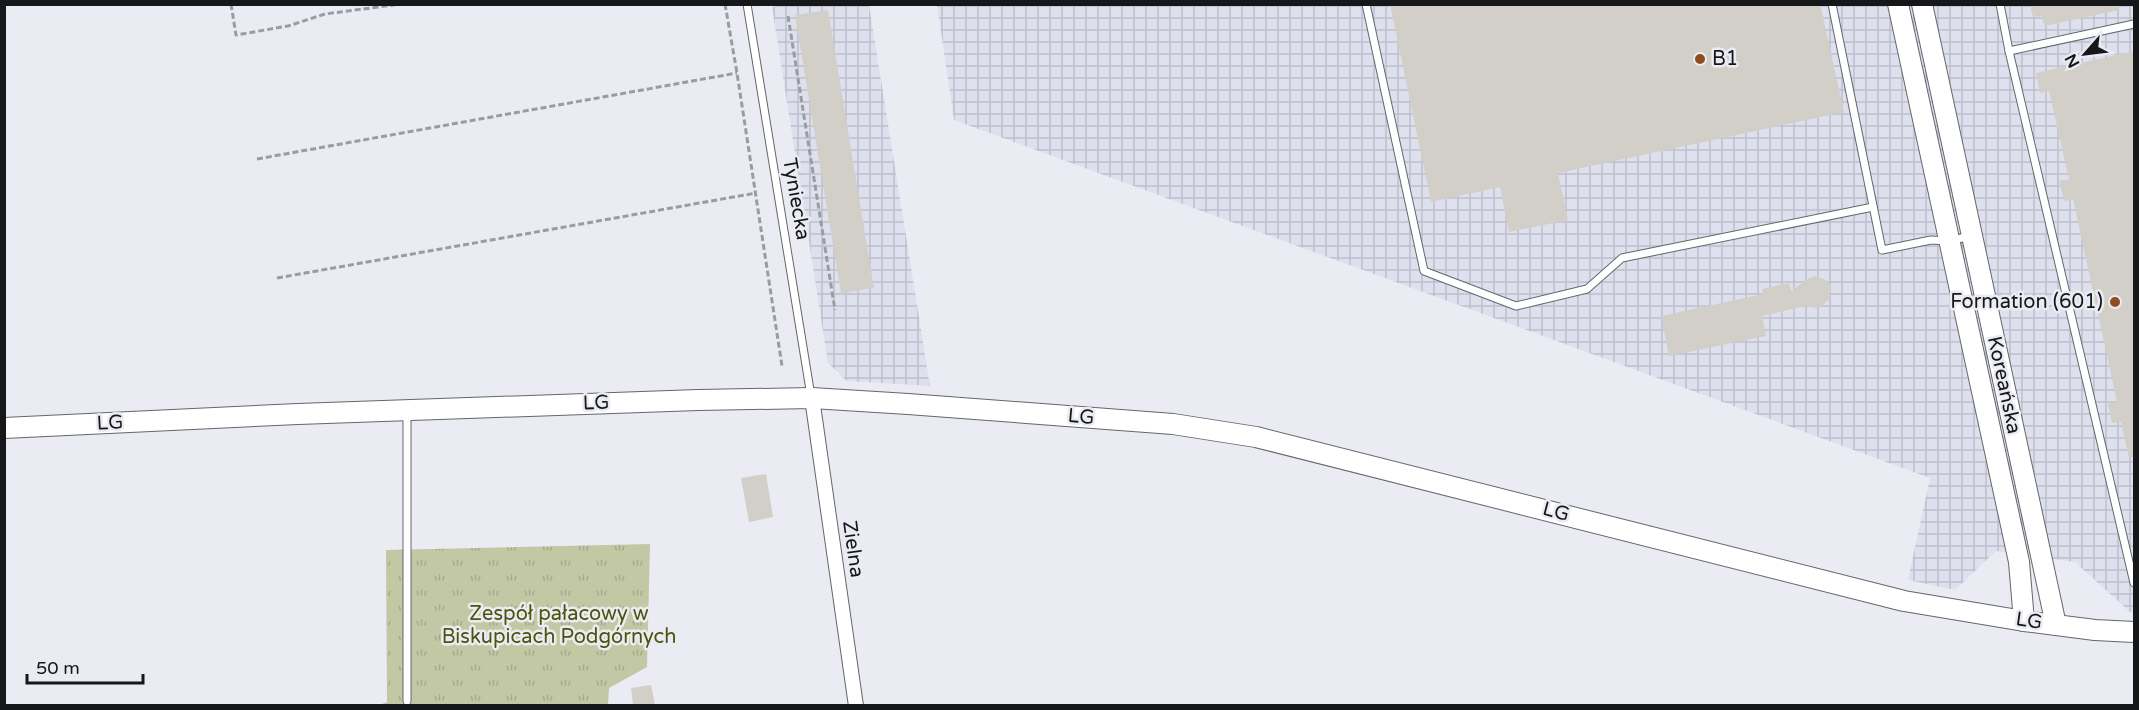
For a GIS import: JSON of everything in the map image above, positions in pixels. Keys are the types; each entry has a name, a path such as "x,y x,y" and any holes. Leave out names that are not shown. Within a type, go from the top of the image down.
{"main road":[{"name":"Koreańska","path":"1898,4 2019,562 2024,621"},
{"name":"Koreańska","path":"1922,4 2056,625"},
{"name":"LG","path":"4,428 407,410 812,398 1173,424 1256,436 1904,601 2024,621 2134,632"}],"street":[{"name":"Zielna","path":"812,398 856,705"}],"lane":[{"name":"Tyniecka","path":"747,4 812,398"},
{"path":"1366,4 1424,272 1516,306 1587,289 1622,258 1874,207"},
{"path":"1832,4 1882,250 1931,240 1949,241 1972,236"},
{"path":"2000,4 2009,51 2134,583"},
{"path":"2009,51 2134,24"},
{"path":"407,410 407,701"}],"path":[{"path":"231,4 236,35 288,26 326,14 402,4"},
{"path":"725,4 782,366"},
{"path":"788,16 836,310"},
{"path":"257,159 737,73"},
{"path":"277,278 756,193"}],"shaded area":[{"path":"785,4 869,5 930,386 847,381 828,363 772,7"},
{"path":"937,5 2134,5 2134,612 2130,612 2075,562 1996,551 1955,590 1908,580 1930,478 954,120"}],"green space":[{"name":"Zespół pałacowy w Biskupicach Podgórnych","path":"650,544 647,667 609,688 608,705 377,706 387,702 386,550"}],"building":[{"path":"1390,4 1820,4 1844,112 1558,173 1568,220 1509,232 1500,187 1431,202"},
{"path":"2030,4 2119,4 2119,10 2044,26 2042,16 2033,17"},
{"path":"828,10 874,288 841,293 795,15"},
{"name":"Formation (601)","path":"2134,51 2134,457 2129,458 2121,422 2112,423 2108,404 2117,402 2073,199 2064,201 2059,181 2069,179 2049,91 2040,93 2036,73"},
{"path":"1815,276 1826,280 1830,285 1830,298 1822,306 1816,308 1806,306 1762,316 1766,336 1669,356 1661,316 1763,294 1762,289 1789,283 1791,291"},
{"path":"766,474 773,517 749,522 741,478"},
{"path":"651,685 655,705 633,705 631,688"}],"place":[{"name":"B1","path":"1700,59"},
{"name":"Formation (601)","path":"2115,302"}]}
